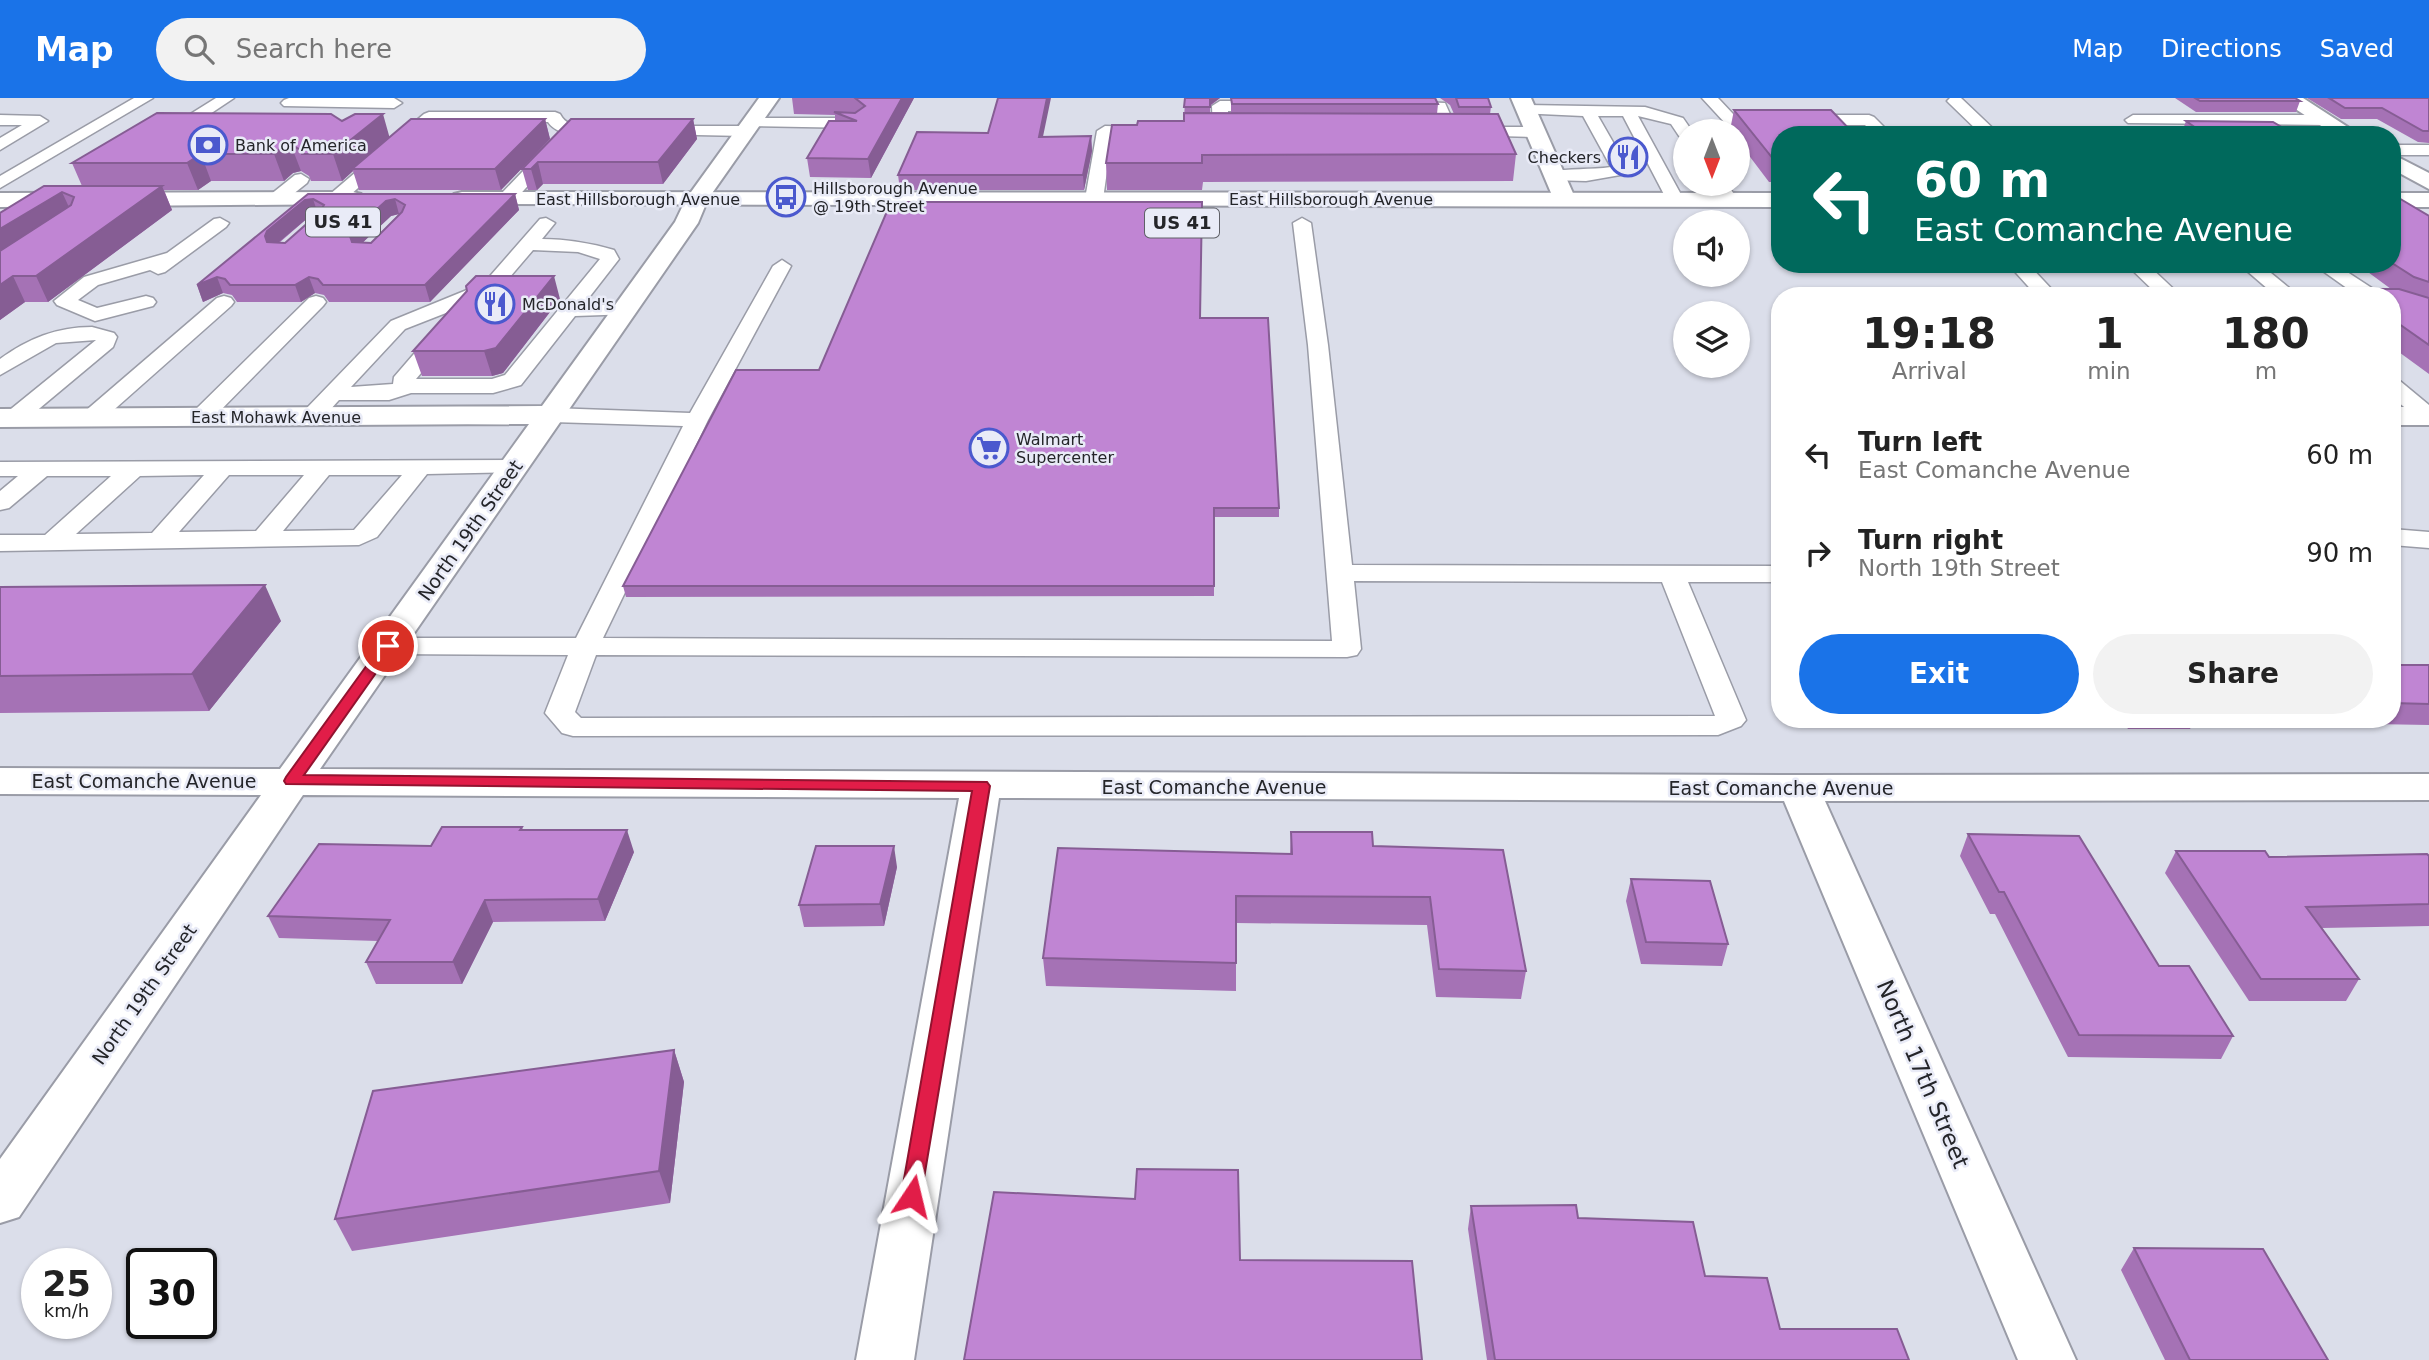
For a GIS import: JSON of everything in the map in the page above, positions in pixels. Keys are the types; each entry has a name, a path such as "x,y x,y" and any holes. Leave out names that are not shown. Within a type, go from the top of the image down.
{"street":[{"name":"North 19th Street","path":"0,1201 292,781 625,310 675,223 697,199 769,98"},
{"path":"2289,98 2335,126"},
{"path":"1523,104 1566,200"},
{"path":"2401,165 2429,182"},
{"name":"East Hillsborough Avenue","path":"441,199 1675,200 1700,196"},
{"name":"East Hillsborough Avenue","path":"1750,196 1771,199"},
{"name":"US 41","path":"0,200 374,199"},
{"path":"2401,200 2429,200"},
{"path":"182,223 248,222"},
{"name":"East Hillsborough Avenue","path":"524,233 547,223 574,223"},
{"name":"East Hillsborough Avenue","path":"675,223 713,223"},
{"name":"East Hillsborough Avenue","path":"1275,223 1330,223"},
{"name":"East Mohawk Avenue","path":"7,418 552,415"},
{"path":"2401,416 2429,416"},
{"name":"East Comanche Avenue","path":"0,781 981,786 2429,787"},
{"path":"885,1360 981,786"},
{"name":"North 17th Street","path":"1799,788 2047,1360"}],"lane":[{"path":"0,183 145,98"},
{"path":"1710,98 1730,120 1869,120 1875,126"},
{"path":"174,131 229,101"},
{"path":"289,103 398,101"},
{"path":"377,118 398,101"},
{"path":"1955,101 1982,126"},
{"path":"1523,104 1588,111 1628,111 1673,119"},
{"path":"1222,132 1220,106 1289,106"},
{"path":"1385,106 1440,106 1443,132 1536,132"},
{"path":"1555,176 1610,174 1620,170 1588,111"},
{"path":"1628,111 1675,200"},
{"path":"335,199 429,117 559,112 556,122 570,131 611,131"},
{"path":"0,120 40,121 0,145"},
{"path":"2133,120 2325,120"},
{"path":"2180,120 2189,126"},
{"path":"2247,120 2256,126"},
{"path":"638,131 857,123"},
{"path":"507,198 570,131"},
{"path":"1094,199 1105,131 1170,132"},
{"path":"2401,150 2427,151"},
{"path":"2401,164 2429,169"},
{"path":"276,200 300,180"},
{"path":"173,257 141,281 220,223"},
{"path":"388,646 1347,649 1318,345 1302,223"},
{"path":"311,417 398,326 491,287 524,233 607,254 610,259 513,380 493,386 409,386 389,393 333,394"},
{"path":"0,353 45,321 110,304 64,301 91,281 173,257"},
{"path":"782,266 697,420 584,647 560,713 573,727 1718,726 1731,720 1672,574"},
{"path":"2026,273 2039,287"},
{"path":"2146,273 2161,287"},
{"path":"2260,273 2277,287"},
{"path":"2336,273 2356,287"},
{"path":"92,418 224,302"},
{"path":"201,417 316,302"},
{"path":"409,386 402,382 462,313 454,302"},
{"path":"569,310 625,310"},
{"path":"0,369 37,342 50,337 68,333 101,333 107,337 106,343 7,418"},
{"path":"2401,393 2429,416"},
{"path":"552,415 697,420"},
{"path":"0,469 515,467"},
{"path":"0,503 41,468"},
{"path":"52,542 133,468"},
{"path":"158,541 223,468"},
{"path":"262,540 322,468"},
{"path":"0,543 359,537 368,533 420,468"},
{"path":"2401,538 2429,541"},
{"path":"1339,573 1771,574"}],"building":[{"path":"855,98 902,98 868,159 807,158 829,121 857,121 834,112 855,113 865,106"},
{"path":"998,98 1047,98 1039,137 1091,136 1083,175 898,175 917,132 988,133"},
{"path":"1185,98 1210,98 1210,107 1184,107"},
{"path":"1231,98 1435,98 1438,104 1232,104"},
{"path":"1456,98 1488,98 1491,107 1459,107"},
{"path":"2195,98 2295,98 2300,101 2200,101"},
{"path":"2329,98 2429,98 2429,131 2423,131 2382,108 2345,108"},
{"path":"1734,110 1831,110 1846,126 1771,126 1771,156 1750,130 1750,119 1741,119"},
{"path":"157,113 331,114 342,121 355,114 383,114 333,154 302,154 301,150 291,145 284,146 274,154 201,154 187,163 72,163"},
{"path":"1184,113 1498,114 1516,154 1202,155 1202,163 1106,163 1112,125 1137,125 1138,121 1184,121"},
{"path":"411,119 545,119 495,169 352,169"},
{"path":"571,119 693,119 658,162 538,162 531,169 522,169"},
{"path":"2186,121 2273,122 2280,126 2193,126"},
{"path":"44,186 162,186 36,276 13,276 0,285 0,251 71,205 74,197 62,192 0,229 0,213"},
{"path":"308,194 515,194 425,285 323,285 318,279 309,277 295,285 230,285 225,279 217,277 197,285","holes":["313,199 324,205 320,212 285,243 267,242 267,231 305,200","395,199 405,205 402,212 371,243 352,242 350,236 353,231 386,201"]},
{"path":"2401,199 2429,216 2429,282 2401,269"},
{"name":"Walmart Supercenter","path":"891,202 1202,202 1200,318 1268,318 1279,508 1214,508 1214,586 623,586 736,370 819,370"},
{"path":"476,276 554,276 496,348 484,351 413,351 467,291 466,286"},
{"path":"2401,290 2429,298 2429,345 2401,325"},
{"path":"265,585 192,674 0,676 0,587"},
{"path":"2401,665 2429,665 2429,704 2401,703"},
{"path":"442,827 627,830 598,899 485,900 453,962 366,962 390,920 268,916 319,844 431,846"},
{"path":"1291,832 1372,832 1373,846 1503,850 1526,971 1439,969 1430,897 1236,896 1236,963 1043,958 1058,848 1292,854"},
{"path":"1968,834 2079,836 2159,966 2189,966 2233,1036 2079,1035 2004,892 1999,892"},
{"path":"816,846 894,846 880,904 799,905"},
{"path":"2176,851 2265,851 2269,857 2427,854 2429,904 2306,907 2359,979 2261,979"},
{"path":"1631,879 1710,881 1728,944 1646,942"},
{"path":"674,1050 659,1171 335,1219 373,1091"},
{"path":"1137,1169 1238,1170 1240,1260 1412,1261 1422,1360 964,1360 994,1192 1135,1199"},
{"path":"1576,1205 1578,1218 1693,1222 1705,1276 1767,1278 1780,1329 1897,1329 1909,1360 1495,1360 1471,1206"},
{"path":"2134,1248 2263,1249 2328,1360 2190,1360"}],"place":[{"name":"Bank of America","path":"208,145"},
{"name":"Checkers","path":"1628,157"},
{"name":"Hillsborough Avenue @ 19th Street","path":"786,197"},
{"name":"McDonald's","path":"495,304"},
{"name":"Walmart Supercenter","path":"989,448"}],"route":[{"path":"388,646 292,781 981,786 912,1196"}]}
